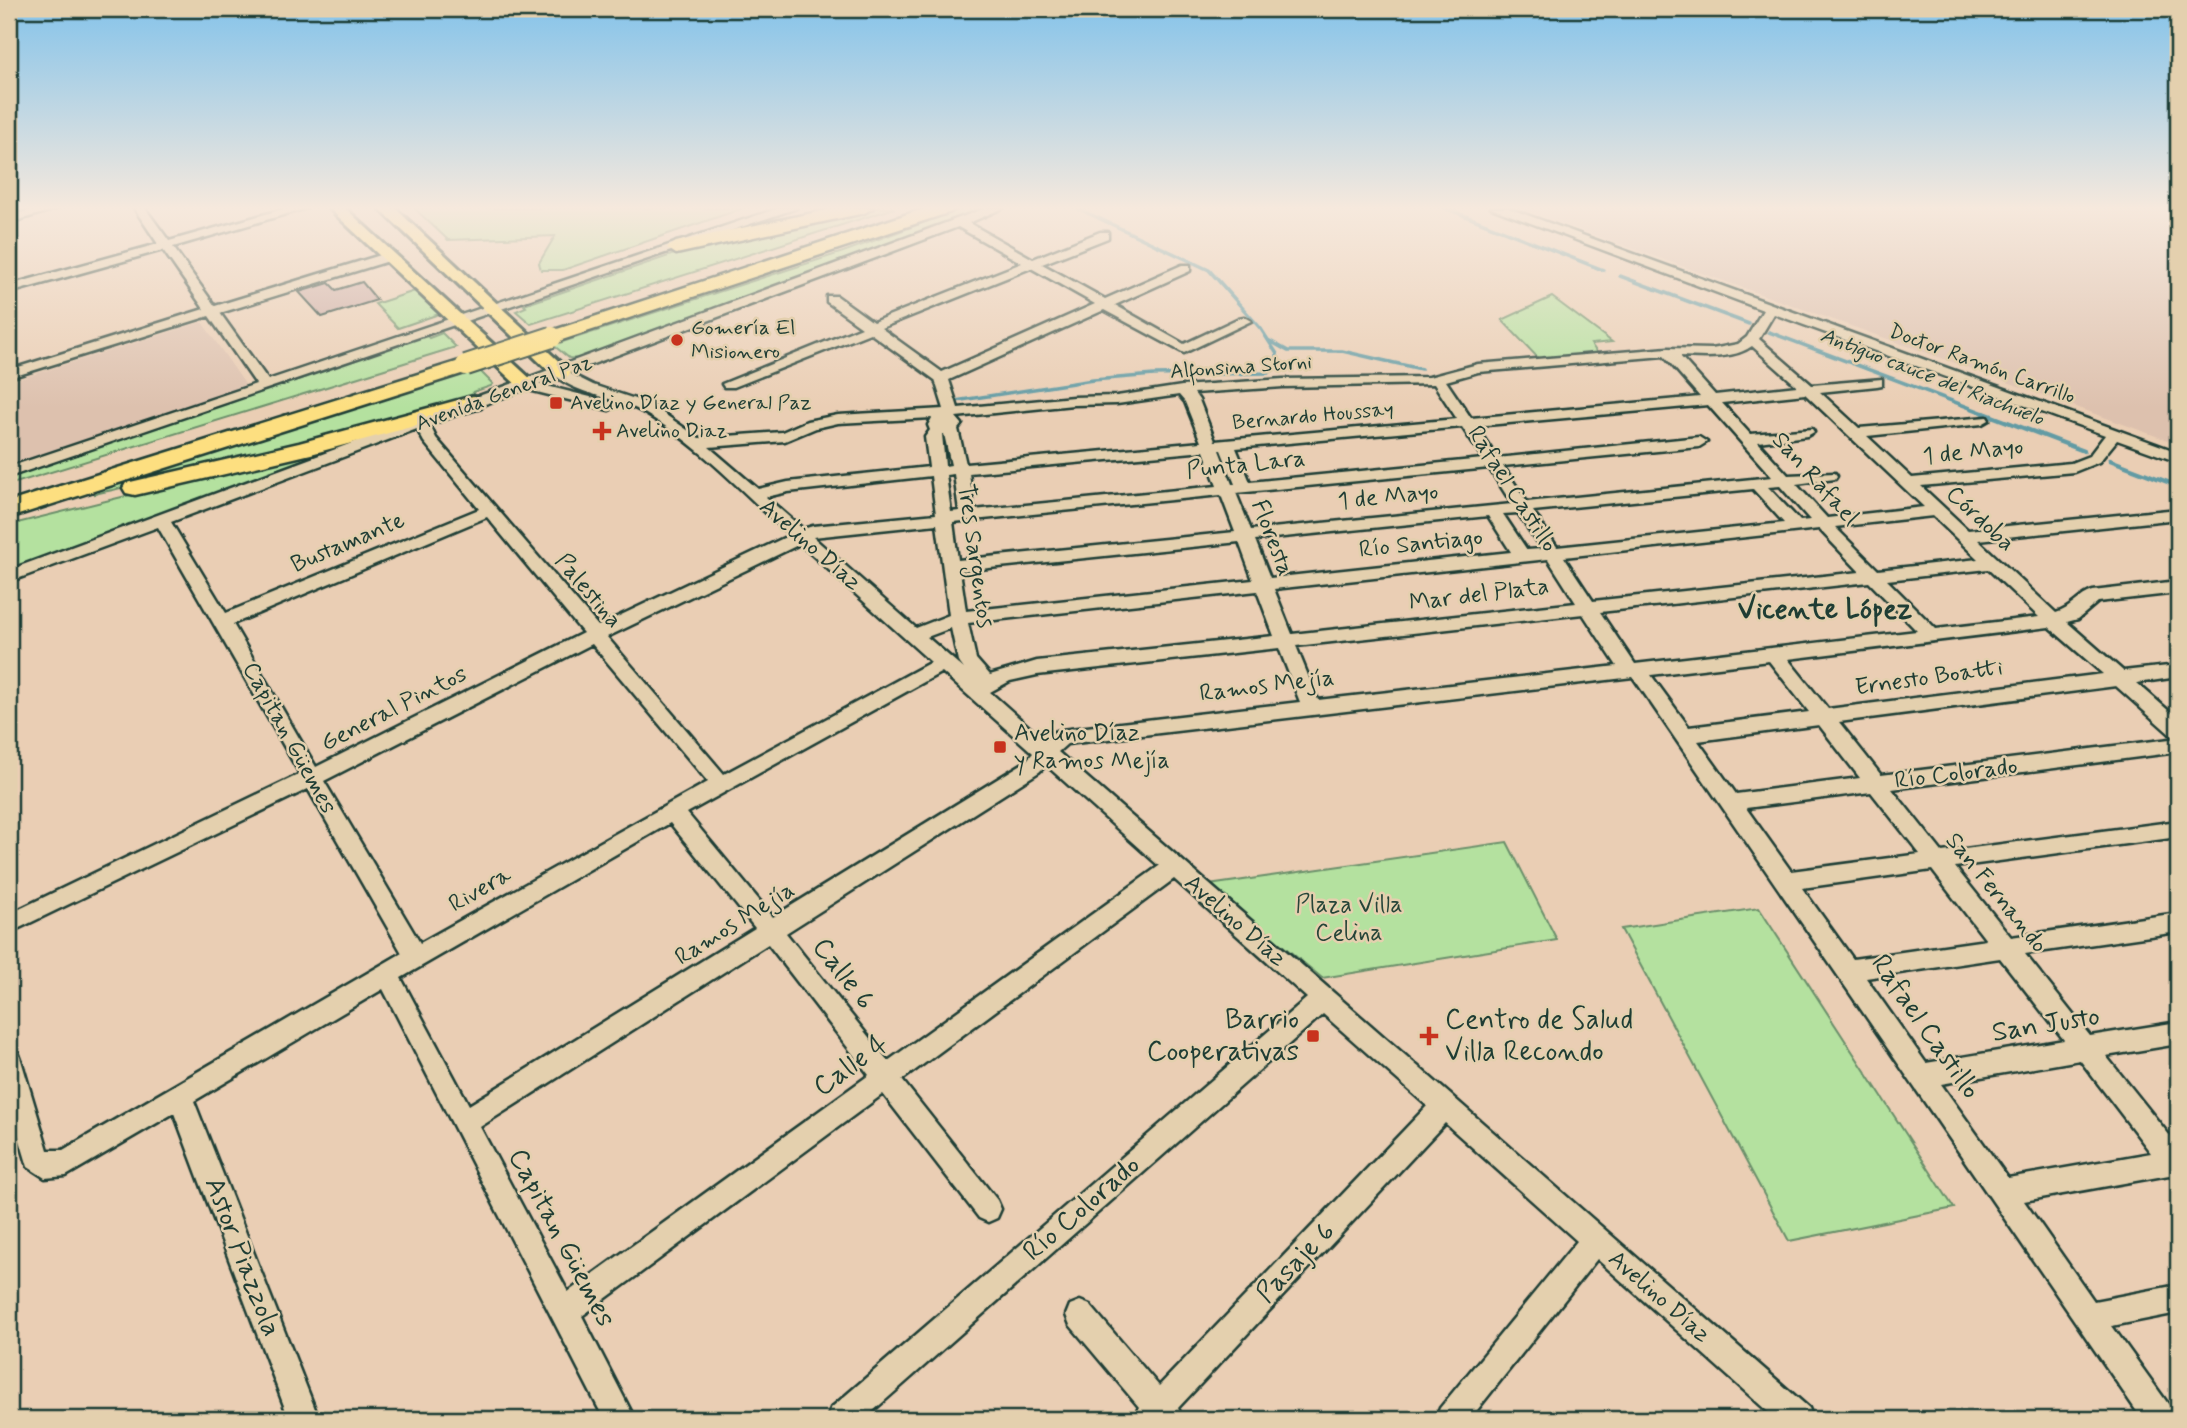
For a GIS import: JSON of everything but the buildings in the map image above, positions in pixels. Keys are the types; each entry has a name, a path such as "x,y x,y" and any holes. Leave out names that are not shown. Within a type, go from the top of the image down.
{"highway":[{"name":"Avenida General Paz","path":"9,510 718,275"},
{"name":"Avenida General Paz","path":"548,332 732,275"},
{"name":"Avenida General Paz","path":"9,495 462,360"},
{"path":"9,520 303,449 473,403"}],"main road":[{"path":"406,275 527,385"},
{"path":"457,275 561,373"}],"street":[{"path":"9,289 63,275"},
{"path":"187,275 265,386"},
{"path":"9,374 333,275"},
{"path":"9,472 596,275"},
{"name":"Avenida General Paz","path":"9,576 823,275"},
{"path":"729,384 1002,275"},
{"path":"1051,275 1184,349 1244,321"},
{"path":"941,378 1170,275"},
{"name":"Doctor Ramón Carrillo","path":"1677,275 2178,457"},
{"path":"696,443 785,436 812,424 838,419 949,424 941,378 832,299"},
{"path":"1752,340 1770,309"},
{"name":"Alfonsina Storni","path":"949,424 972,418 975,412 1073,401 1117,400 1182,390 1283,383 1438,379 1478,368 1668,352 1712,354 1742,347 1752,340"},
{"name":"Córdoba","path":"1752,340 1767,350 2054,621 2178,730"},
{"name":"San Rafael","path":"1668,352 1824,524 1931,635"},
{"name":"Avelino Díaz","path":"561,373 574,383 639,404 671,423 696,443 943,663 981,688 1046,753 1595,1240 1783,1414"},
{"name":"Rafael Castillo","path":"1438,379 1588,607 1686,734 2160,1419"},
{"name":"Bernardo Houssay","path":"753,495 788,486 961,468 1227,446 1877,382"},
{"name":"Avelino Díaz","path":"527,385 671,423"},
{"name":"Floresta","path":"1182,390 1192,400 1311,707"},
{"path":"1854,433 1982,420"},
{"name":"Palestina","path":"422,424 429,439 593,636 722,785"},
{"name":"Tres Sargentos","path":"967,515 961,468 953,448 949,424 933,437 967,661 981,688"},
{"path":"1747,439 1807,432"},
{"name":"1 de Mayo","path":"1907,483 2074,467 2094,459 2114,434"},
{"name":"Punta Lara","path":"800,536 813,531 944,517 1699,442"},
{"path":"1227,446 1245,488"},
{"name":"1 de Mayo","path":"953,566 1829,476"},
{"path":"1756,482 1796,526"},
{"name":"Bustamante","path":"224,621 490,510"},
{"path":"1493,511 1523,558"},
{"name":"Río Santiago","path":"913,636 959,618 1937,511"},
{"path":"1964,536 2178,514"},
{"name":"Capitan Güemes","path":"162,520 224,621 311,778 416,957"},
{"name":"General Pintos","path":"9,924 800,536"},
{"name":"Mar del Plata","path":"981,688 1004,676 1037,668 1992,563"},
{"path":"2171,588 2178,602"},
{"name":"Ramos Mejía","path":"465,1122 772,932 1032,766 1061,737 2054,621 2078,611 2093,597 2171,588"},
{"name":"San Fernando","path":"1773,653 1821,717 2177,1163"},
{"name":"Rivera","path":"9,1060 37,1158 45,1165 66,1163 416,957 673,811 943,663"},
{"name":"Ernesto Boatti","path":"1686,734 2178,671"},
{"name":"Río Colorado","path":"1733,803 2178,745"},
{"name":"Calle 6","path":"673,811 772,932 988,1209"},
{"path":"1786,881 2178,830"},
{"name":"Calle 4","path":"564,1312 887,1079 1174,867"},
{"path":"1849,970 2178,922"},
{"name":"Capitan Güemes","path":"387,974 620,1419"},
{"name":"Río Colorado","path":"842,1419 1323,999"},
{"name":"San Justo","path":"1923,1075 2178,1033"},
{"name":"Astor Piazzola","path":"180,1096 304,1419"},
{"name":"Pasaje 6","path":"1158,1415 1444,1107"},
{"path":"2003,1192 2177,1163"},
{"path":"1451,1419 1595,1240"},
{"path":"2088,1316 2178,1299"},
{"path":"1080,1315 1158,1415"}],"shaded area":[{"path":"1706,275 2178,275 2178,444"},
{"path":"202,322 247,387 9,466 9,382"}],"green space":[{"path":"614,275 686,275 531,324 516,311 526,307 524,305"},
{"path":"772,275 808,275 581,359 569,358 553,345"},
{"path":"415,291 439,314 398,328 375,304"},
{"path":"1552,297 1612,342 1591,344 1598,354 1539,359 1502,320"},
{"path":"442,333 456,347 9,485 9,477 426,335 429,338"},
{"path":"478,369 493,384 473,392 475,396 334,438 95,494 95,491"},
{"path":"380,433 9,571 9,525"},
{"name":"Plaza Villa Celina","path":"1507,842 1557,940 1322,978 1209,885"},
{"path":"1759,908 1954,1208 1789,1241 1621,929"}],"waterway":[{"path":"955,401 1093,380 1154,375 1268,373 1278,366 1277,354 1261,329 1213,275"},
{"name":"Antiguo cauce del Riachuelo","path":"1620,276 1749,324"},
{"name":"Antiguo cauce del Riachuelo","path":"1769,332 1989,415"},
{"path":"1270,341 1288,351 1342,351 1421,369"},
{"name":"Antiguo cauce del Riachuelo","path":"1984,413 2084,451"},
{"name":"Antiguo cauce del Riachuelo","path":"2110,460 2178,486"}],"place":[{"name":"Gomería El Misionero","path":"677,340"},
{"name":"Avelino Díaz y General Paz","path":"556,403"},
{"name":"Avelino Diaz","path":"602,431"},
{"name":"Avelino Díaz y Ramos Mejía","path":"1000,747"},
{"name":"Barrio Cooperativas","path":"1313,1036"},
{"name":"Centro de Salud Villa Recondo","path":"1429,1036"}],"district":[{"name":"Vicente López","path":"1825,610"}]}
